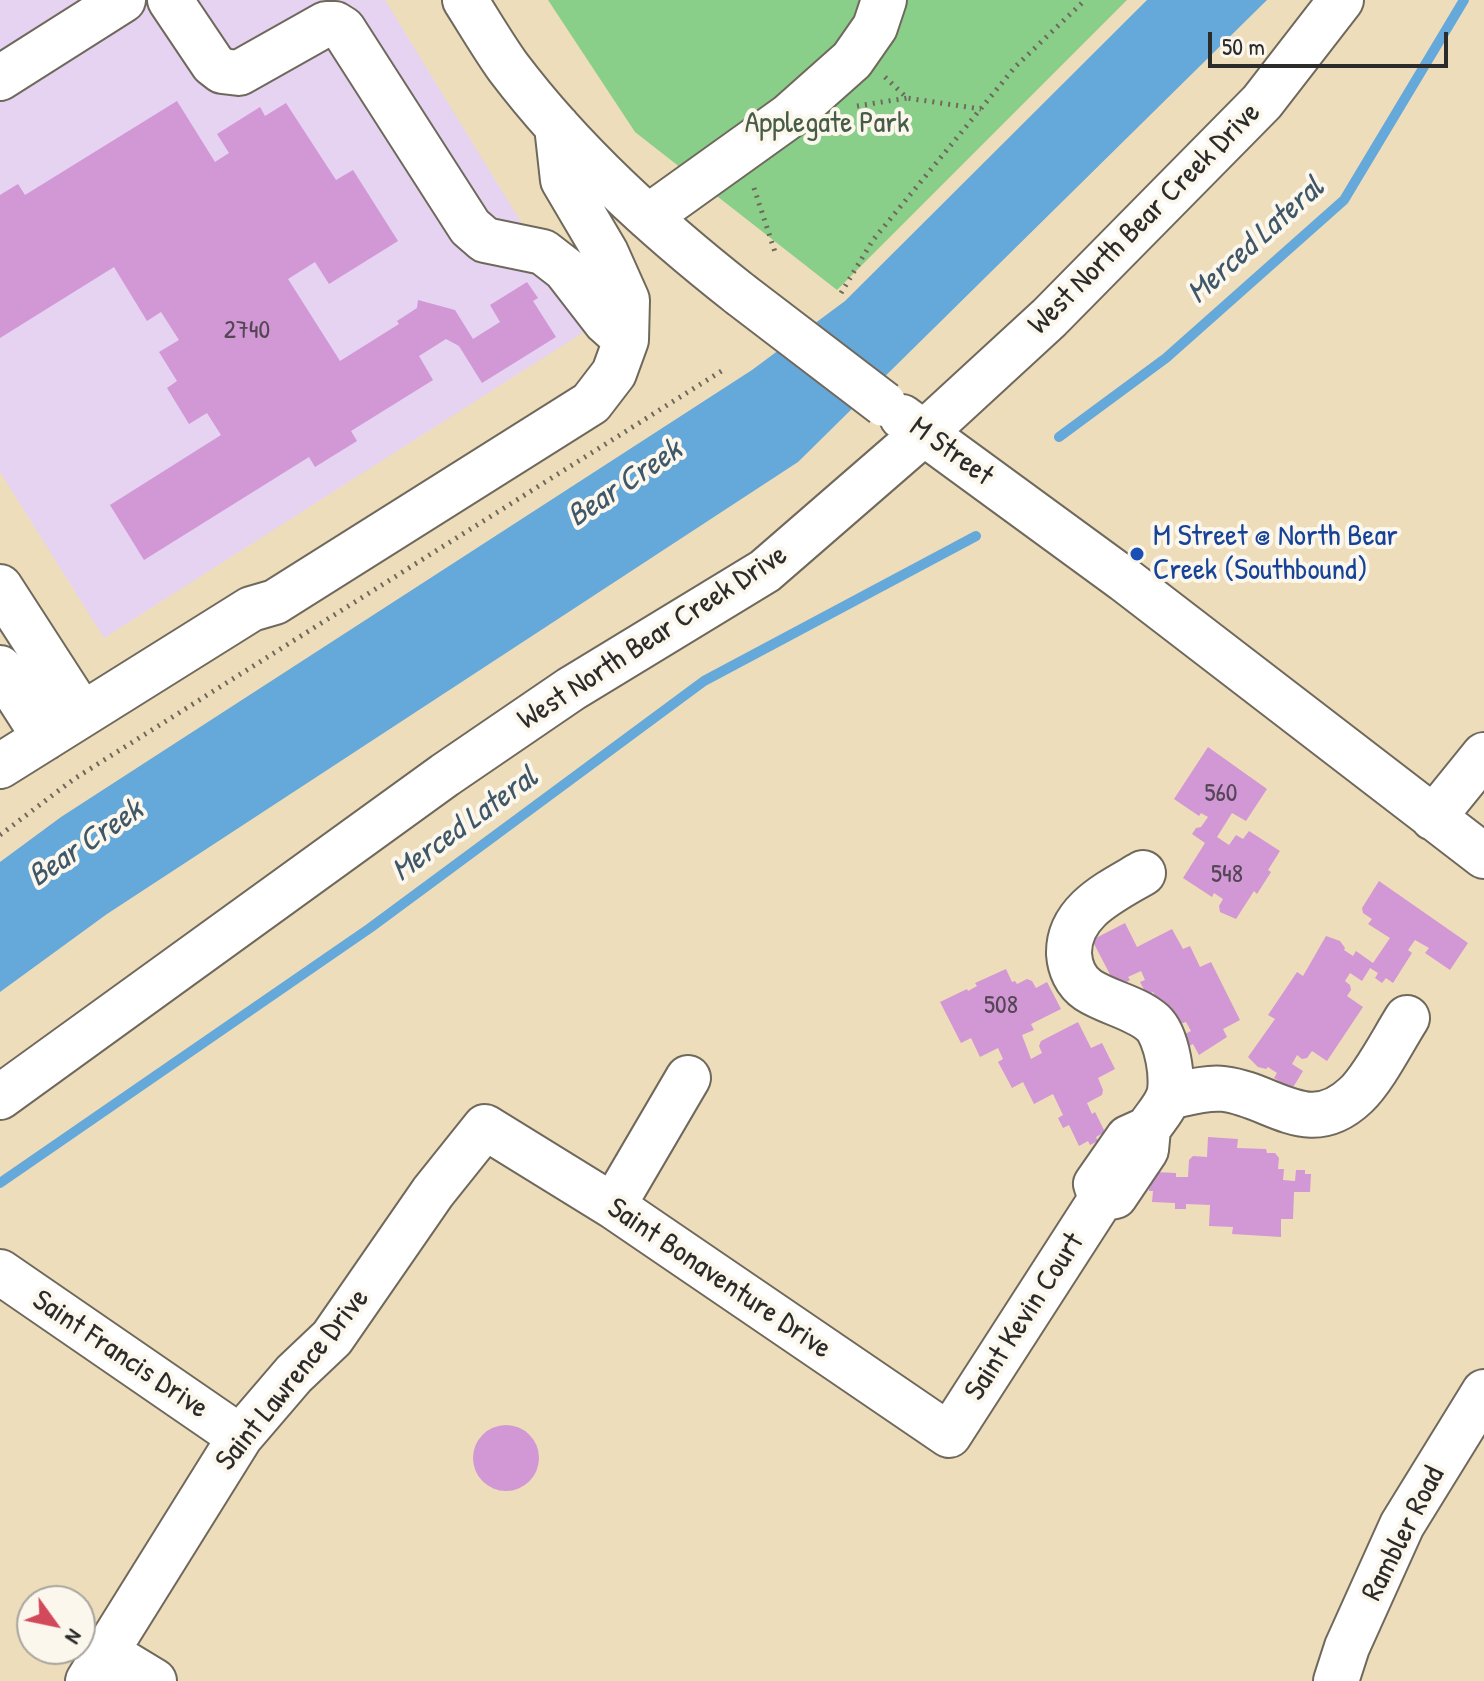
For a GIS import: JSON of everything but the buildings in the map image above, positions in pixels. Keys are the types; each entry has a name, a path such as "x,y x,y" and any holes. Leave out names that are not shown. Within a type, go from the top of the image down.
{"street":[{"path":"0,78 123,0"},
{"path":"170,0 213,64 222,71 239,73 326,24 335,24 343,29 470,227 485,240 543,252 565,269 606,322 626,340"},
{"name":"M Street","path":"465,0 508,66 557,126 686,252 884,404 1125,580 1484,856"},
{"path":"648,217 789,116 858,52 875,27 884,0"},
{"name":"West North Bear Creek Drive","path":"0,1097 445,775 571,689 765,571 924,433 1049,318 1262,102 1341,0"},
{"path":"0,766 251,609 275,602 591,403 614,373 626,340 627,300 606,253 563,180 557,126"},
{"path":"0,587 82,714"},
{"path":"0,668 45,738"},
{"path":"1433,818 1484,755"},
{"name":"Saint Kevin Court","path":"949,1435 1101,1199 1115,1196 1146,1150 1158,1113 1165,1040 1153,1023 1087,990 1075,977 1069,963 1069,942 1085,912 1103,897 1143,873"},
{"path":"1158,1113 1221,1089 1247,1094 1283,1111 1307,1115 1338,1111 1359,1093 1407,1018"},
{"path":"613,1206 688,1078"},
{"name":"Saint Bonaventure Drive","path":"485,1127 613,1206 949,1435"},
{"name":"Saint Lawrence Drive","path":"97,1666 240,1437 294,1374 332,1338 433,1192 485,1127"},
{"name":"Saint Francis Drive","path":"0,1272 240,1437"},
{"name":"Rambler Road","path":"1336,1681 1347,1647 1402,1525 1484,1392"},
{"path":"97,1666 154,1681"}],"path":[{"path":"841,293 873,240 1015,67 1085,0"},
{"path":"858,52 907,98 981,109"},
{"path":"0,835 74,779 723,370"}],"shaded area":[{"path":"0,0 385,0 587,330 104,638 0,472"}],"green space":[{"name":"Applegate Park","path":"548,0 1127,0 837,290 635,132"}],"water":[{"name":"Bear Creek","path":"1147,0 1267,0 798,462 107,914 0,992 0,862 61,817 752,370 845,301"}],"waterway":[{"name":"Merced Lateral","path":"1059,437 1166,358 1344,200 1464,0"},
{"name":"Merced Lateral","path":"0,1183 370,928 704,681 976,536"}],"place":[{"name":"M Street @ North Bear Creek (Southbound)","path":"1137,554"}]}
